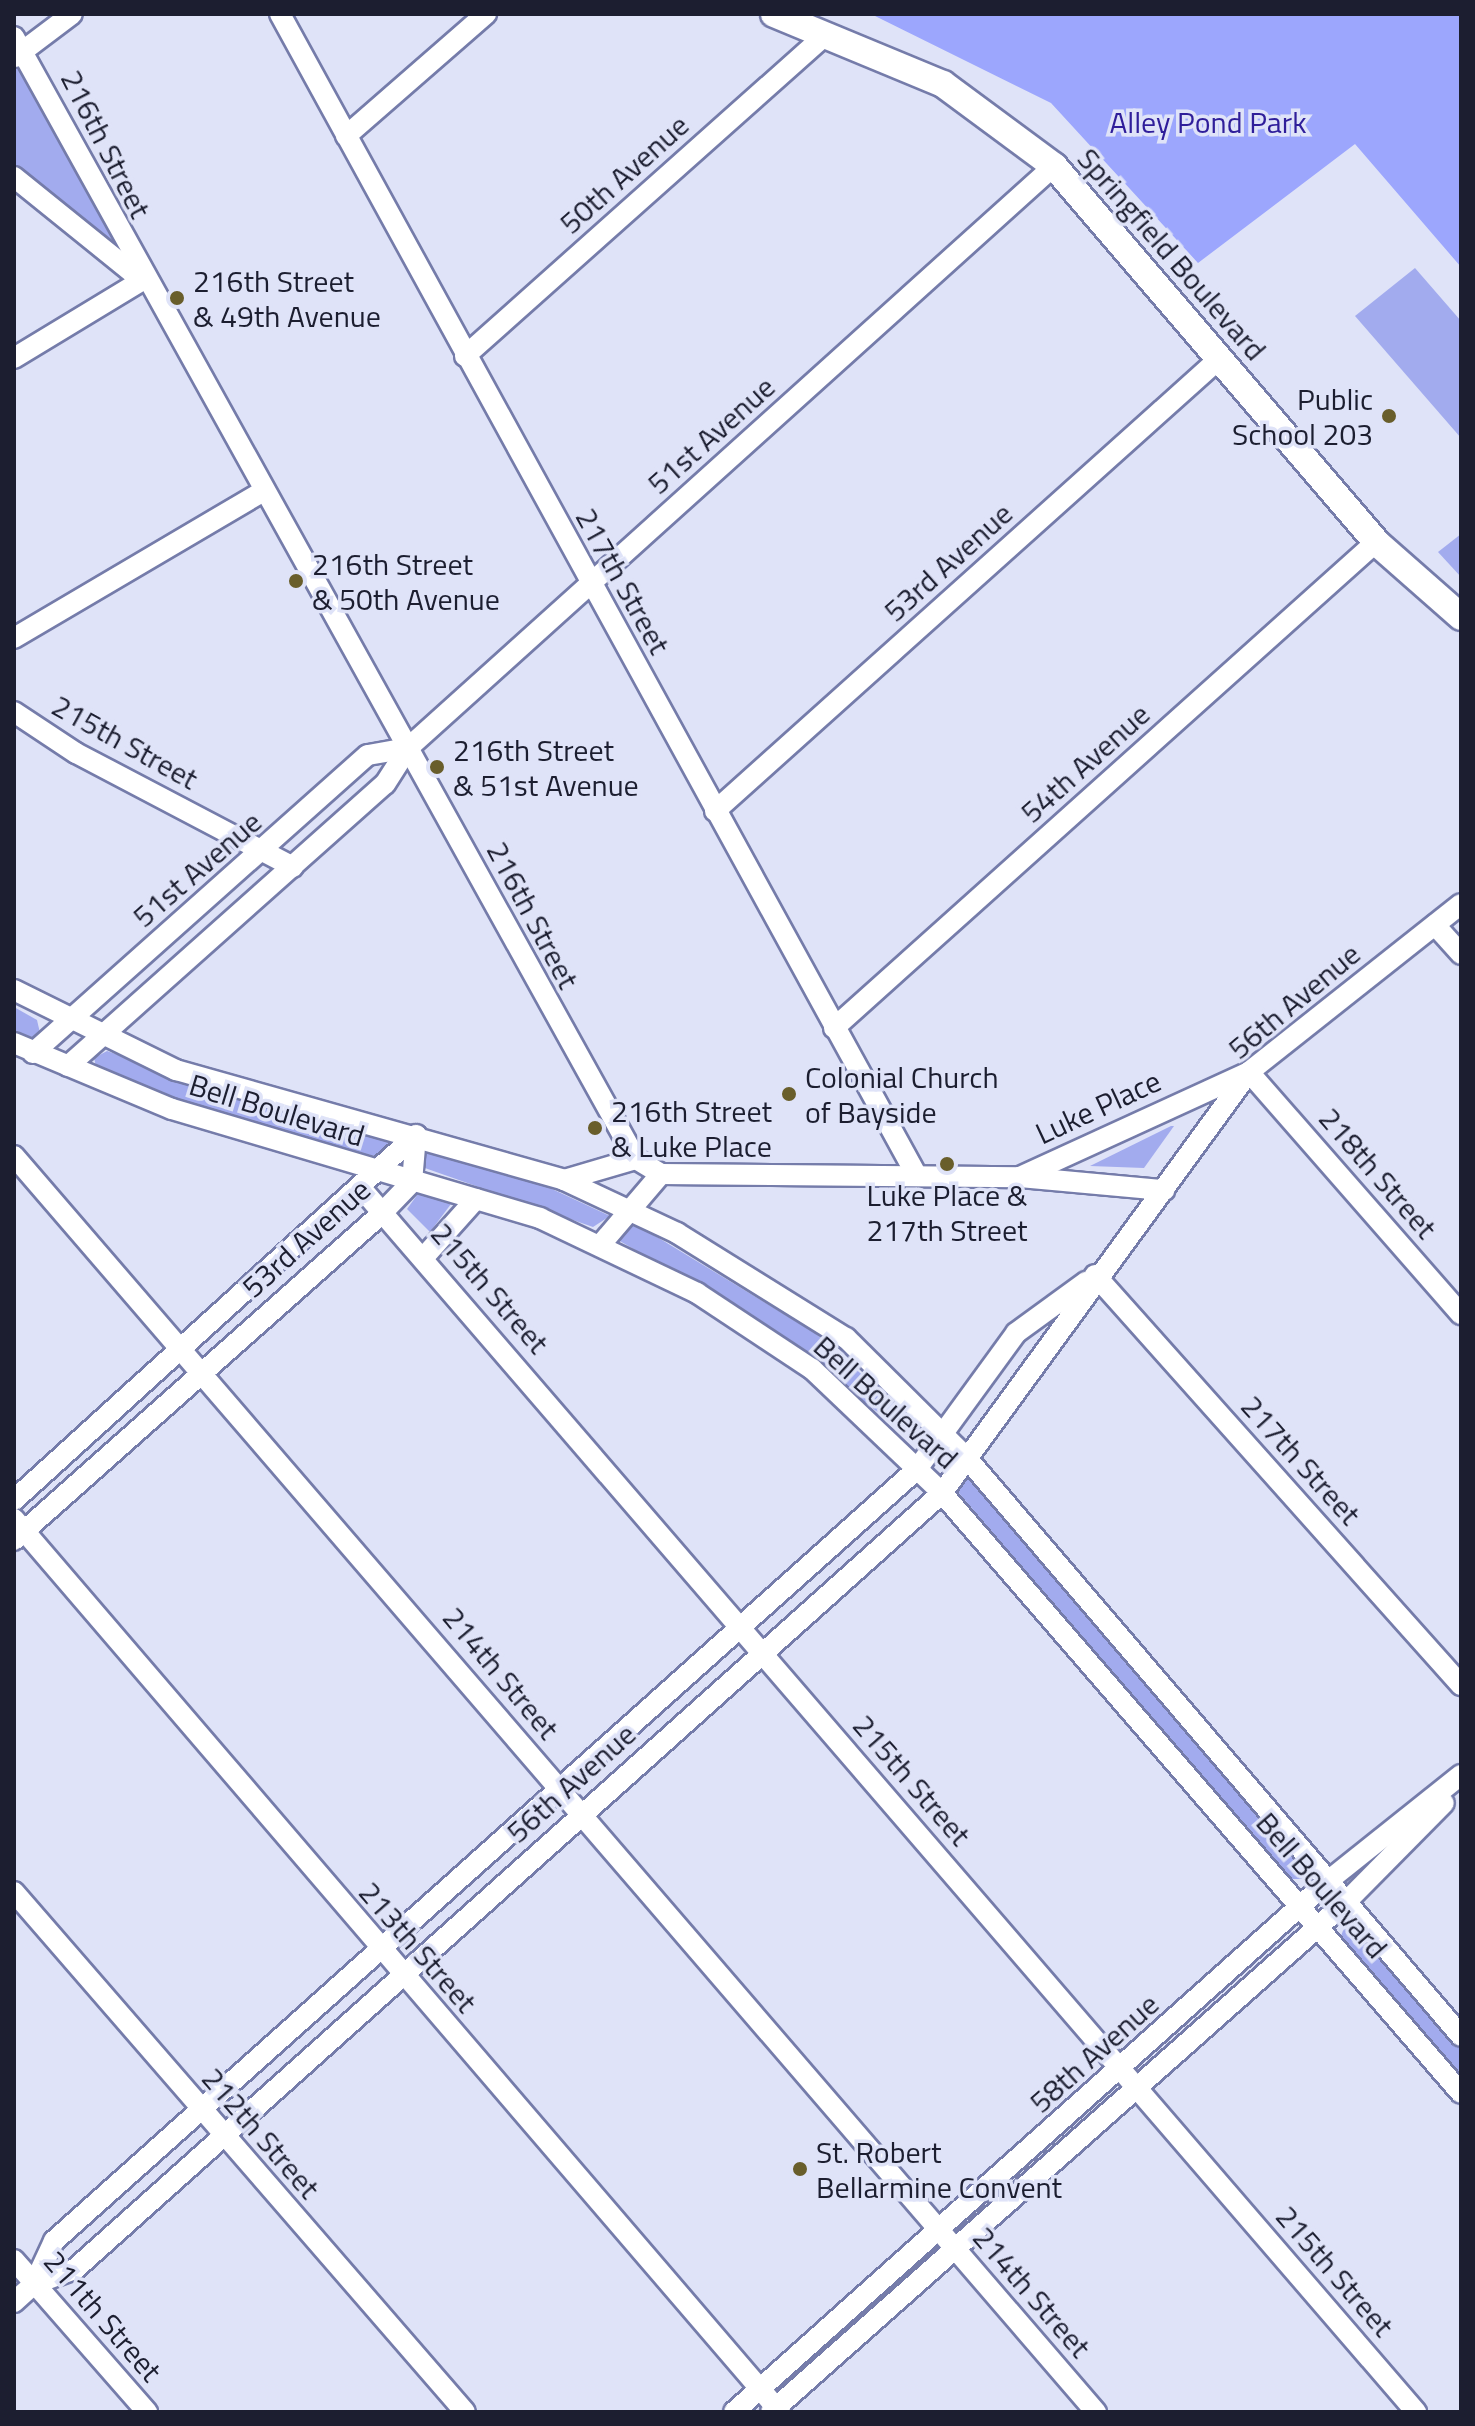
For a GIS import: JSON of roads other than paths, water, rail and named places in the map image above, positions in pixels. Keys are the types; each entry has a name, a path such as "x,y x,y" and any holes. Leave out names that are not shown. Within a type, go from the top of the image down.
{"main road":[{"name":"Springfield Boulevard","path":"774,14 823,37 943,84 1054,166 1376,542 1461,617"}],"street":[{"path":"17,49 72,14"},
{"name":"217th Street","path":"280,14 917,1176"},
{"path":"346,136 486,14"},
{"name":"50th Avenue","path":"465,356 823,37"},
{"name":"216th Street","path":"17,49 143,280 408,748 609,1120 636,1159"},
{"name":"51st Avenue","path":"68,1066 385,784 408,748 1054,166"},
{"name":"216th Street","path":"14,177 143,280"},
{"path":"14,358 143,280"},
{"name":"53rd Avenue","path":"715,811 1220,358"},
{"path":"14,638 264,491"},
{"name":"54th Avenue","path":"834,1028 1376,542"},
{"name":"215th Street","path":"14,712 76,753 293,867"},
{"name":"51st Avenue","path":"33,1053 265,850 368,755 408,748"},
{"name":"56th Avenue","path":"14,2302 34,2284 75,2269 942,1493 965,1456 1042,1359 1095,1275 1164,1190 1249,1072 1461,904"},
{"path":"1435,925 1461,954"},
{"name":"Bell Boulevard","path":"14,990 70,1021 176,1070 416,1135 564,1180 629,1211 846,1338 965,1456 1461,2036"},
{"name":"Bell Boulevard","path":"14,1043 172,1109 379,1173 476,1199 602,1243 697,1293 812,1369 942,1493 1461,2093"},
{"name":"Luke Place","path":"661,1174 1020,1177 1249,1072"},
{"name":"218th Street","path":"1249,1072 1461,1314"},
{"name":"53rd Avenue","path":"14,1500 379,1173 416,1135"},
{"name":"53rd Avenue","path":"17,1530 383,1212 412,1182 416,1135"},
{"name":"214th Street","path":"14,1156 203,1369 1096,2412"},
{"path":"564,1180 636,1159 661,1174 602,1243"},
{"path":"1020,1177 1164,1190"},
{"name":"215th Street","path":"361,1188 424,1257 1416,2412"},
{"path":"424,1257 476,1199"},
{"name":"217th Street","path":"1095,1275 1461,1685"},
{"name":"56th Avenue","path":"34,2284 54,2241 917,1469 1016,1333 1095,1275"},
{"name":"213th Street","path":"17,1530 761,2388 776,2410"},
{"name":"58th Avenue","path":"734,2412 1122,2069 1328,1881 1461,1775"},
{"name":"58th Avenue","path":"776,2410 1346,1902 1461,1786"},
{"name":"212th Street","path":"14,1892 465,2412"},
{"name":"211th Street","path":"14,2260 147,2412"}],"place":[{"name":"216th Street & 49th Avenue","path":"177,298"},
{"name":"Public School 203","path":"1389,416"},
{"name":"216th Street & 50th Avenue","path":"296,581"},
{"name":"216th Street & 51st Avenue","path":"437,767"},
{"name":"Colonial Church of Bayside","path":"789,1094"},
{"name":"216th Street & Luke Place","path":"595,1128"},
{"name":"Luke Place & 217th Street","path":"947,1164"},
{"name":"St. Robert Bellarmine Convent","path":"800,2169"}],"park label":[{"name":"Alley Pond Park","path":"1208,122"}]}
